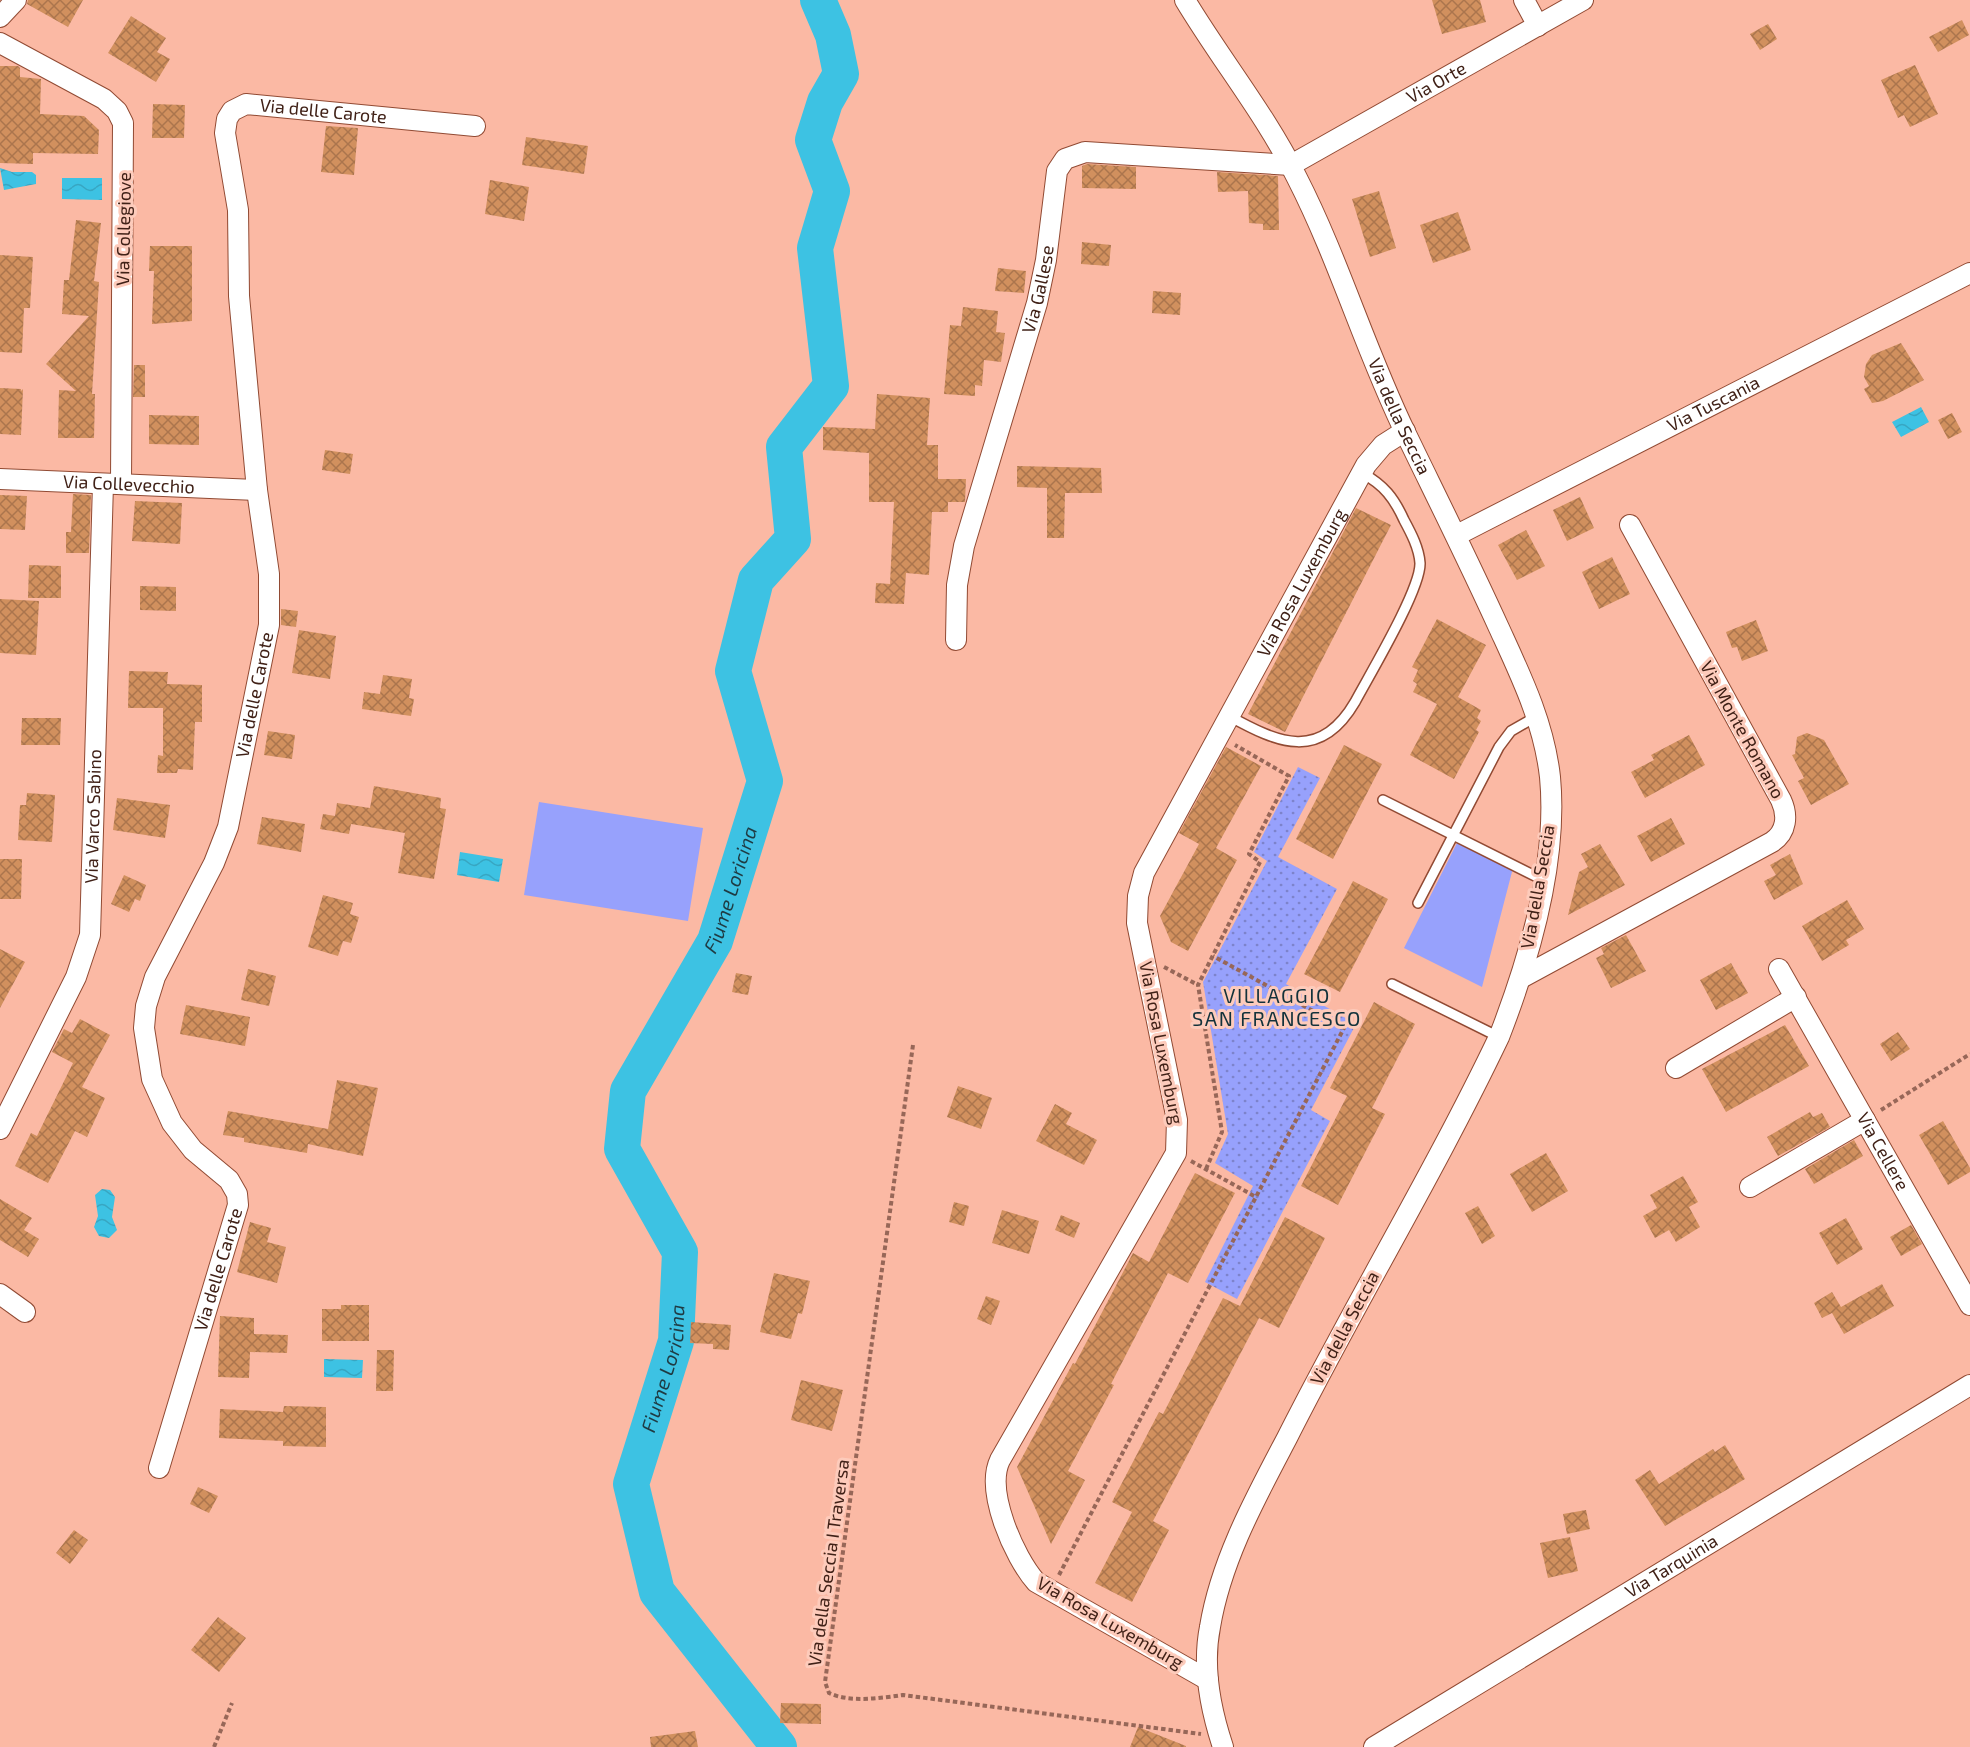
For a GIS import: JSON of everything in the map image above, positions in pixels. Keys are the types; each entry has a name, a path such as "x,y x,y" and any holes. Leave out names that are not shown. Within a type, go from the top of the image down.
{"street":[{"path":"0,17 16,0"},
{"name":"Via della Seccia","path":"1185,0 1291,165 1404,431 1457,535 1537,716 1546,752 1551,796 1543,880 1521,978 1499,1037 1468,1101 1307,1397 1249,1515 1215,1603 1207,1645 1208,1680 1221,1742"},
{"path":"1524,0 1538,26"},
{"name":"Via Orte","path":"1291,165 1583,0"},
{"name":"Via Collegiove","path":"0,43 104,99 117,111 123,123 112,484"},
{"name":"Via delle Carote","path":"159,1467 238,1205 237,1194 229,1180 193,1150 178,1132 165,1110 149,1066 145,1017 155,977 214,863 233,806 269,619 269,574 257,490 240,307 238,210 225,126 229,115 235,108 253,104 475,126"},
{"name":"Via Gallese","path":"956,640 960,566 1034,312 1046,260 1056,177 1061,164 1075,153 1085,152 1291,165"},
{"name":"Via Tuscania","path":"1457,535 1970,273"},
{"name":"Via Rosa Luxemburg","path":"1208,1680 1036,1582 1019,1559 996,1496 996,1469 1176,1153 1178,1120 1143,956 1137,915 1142,881 1362,473 1378,449 1404,431"},
{"name":"Via Collevecchio","path":"0,480 257,490"},
{"name":"Via Varco Sabino","path":"0,1128 76,977 90,935 112,484"},
{"name":"Via Monte Romano","path":"1521,978 1772,842 1779,837 1785,825 1785,811 1781,800 1630,525"},
{"name":"Via Cellere","path":"1779,969 1970,1305"},
{"path":"1676,1068 1796,997"},
{"path":"1750,1187 1865,1120"},
{"path":"0,1294 25,1312"},
{"name":"Via Tarquinia","path":"1374,1747 1970,1385"}],"lane":[{"path":"1229,716 1268,737 1296,742 1314,738 1330,730 1346,717 1355,702 1415,587 1420,566 1416,545 1397,504 1382,485 1362,473"},
{"path":"1418,903 1503,741 1518,727 1537,716"},
{"path":"1383,800 1543,880"},
{"path":"1392,984 1499,1037"}],"path":[{"path":"1206,1169 1222,1132 1198,985 1260,862 1249,854 1289,776 1219,735"},
{"path":"1143,956 1198,985"},
{"path":"1050,1592 1344,1028 1213,956"},
{"name":"Via della Seccia I Traversa","path":"913,1045 825,1682 829,1693 838,1697 878,1698 903,1695 1221,1742"},
{"path":"1865,1120 1970,1054"},
{"path":"1176,1153 1256,1197"},
{"path":"214,1747 232,1703"}],"shaded area":[{"path":"1298,767 1320,778 1278,857 1337,889 1286,984 1356,1024 1311,1110 1330,1121 1237,1299 1205,1282 1253,1186 1215,1163 1228,1134 1203,982 1267,861 1254,852"},
{"path":"539,802 703,828 688,921 524,895"},
{"path":"1458,841 1513,868 1482,987 1404,948"}],"water":[{"path":"0,168 12,172 32,172 36,175 36,184 4,190"},
{"path":"62,178 102,178 102,200 62,199"},
{"path":"1921,407 1929,422 1901,437 1892,422"},
{"path":"460,852 503,859 499,882 457,875"},
{"path":"102,1189 110,1190 115,1197 112,1217 117,1230 109,1238 99,1236 94,1227 98,1216 95,1195"},
{"path":"324,1359 363,1360 362,1378 324,1377"}],"building":[{"path":"28,0 83,0 68,27 27,4"},
{"path":"1432,0 1480,0 1486,22 1442,34"},
{"path":"131,16 166,38 157,52 170,59 156,82 108,53"},
{"path":"1962,20 1969,35 1938,52 1929,37"},
{"path":"1768,24 1777,39 1760,50 1750,34"},
{"path":"1915,65 1938,114 1910,127 1904,115 1898,118 1881,80"},
{"path":"0,66 18,66 20,77 41,79 40,114 84,116 99,130 98,154 33,153 33,164 0,163"},
{"path":"153,104 185,105 184,138 152,138"},
{"path":"326,126 358,128 354,175 321,172"},
{"path":"526,137 588,146 584,174 522,165"},
{"path":"1087,164 1136,167 1136,189 1082,188 1082,166"},
{"path":"1217,172 1278,176 1279,230 1263,230 1263,224 1249,223 1248,191 1218,192"},
{"path":"490,180 529,187 524,221 485,214"},
{"path":"1379,191 1396,248 1370,257 1352,199"},
{"path":"1458,212 1471,250 1433,263 1420,225"},
{"path":"76,220 101,223 94,281 99,282 92,394 95,394 94,438 58,438 59,390 76,391 46,364 89,316 62,314 64,280 69,280"},
{"path":"1082,242 1111,245 1109,266 1081,264"},
{"path":"150,246 192,246 192,321 152,324 154,271 149,271"},
{"path":"0,255 33,257 30,308 24,308 22,353 0,352"},
{"path":"998,268 1026,271 1024,293 995,291"},
{"path":"1153,291 1181,293 1180,315 1152,313"},
{"path":"963,307 998,311 996,332 1005,333 1001,362 984,360 982,386 975,385 975,396 944,394 950,325 961,326"},
{"path":"1901,343 1924,380 1883,401 1872,403 1864,389 1869,386 1864,377 1866,364 1872,355"},
{"path":"134,365 145,365 145,397 133,397"},
{"path":"0,388 21,389 21,391 23,389 21,435 0,434"},
{"path":"877,394 930,398 927,445 938,445 938,479 966,479 965,502 948,502 948,512 932,512 929,575 906,573 904,604 875,603 876,583 890,584 894,502 869,502 869,453 823,450 823,427 875,429"},
{"path":"1952,413 1962,432 1948,439 1938,420"},
{"path":"149,415 199,416 199,445 149,444"},
{"path":"325,450 353,454 350,474 322,470"},
{"path":"1017,466 1101,468 1102,493 1065,493 1064,538 1047,538 1047,488 1017,487"},
{"path":"73,494 91,495 89,553 66,553 66,532 71,532"},
{"path":"0,495 27,496 25,530 0,529"},
{"path":"1580,497 1594,528 1567,541 1553,510"},
{"path":"135,501 182,503 180,544 132,541"},
{"path":"1356,508 1391,525 1285,732 1248,714"},
{"path":"1526,530 1545,566 1517,580 1498,545"},
{"path":"1612,557 1630,594 1599,609 1582,572"},
{"path":"29,565 61,566 61,598 28,598"},
{"path":"140,586 176,587 176,611 140,610"},
{"path":"0,599 39,601 36,655 0,653"},
{"path":"281,609 298,611 296,627 281,625"},
{"path":"1437,619 1486,645 1458,697 1481,710 1477,718 1481,721 1476,730 1479,732 1454,779 1410,755 1437,704 1413,692 1417,684 1413,681 1418,670 1412,667"},
{"path":"1756,620 1768,651 1742,661 1737,647 1732,648 1726,632"},
{"path":"299,630 336,636 330,679 292,673"},
{"path":"129,671 168,672 167,684 202,685 202,722 195,722 193,770 178,769 177,773 157,773 158,755 163,756 163,708 128,708"},
{"path":"383,675 412,679 409,698 414,699 411,716 362,709 364,692 380,694"},
{"path":"22,718 61,718 60,745 21,745"},
{"path":"268,731 295,735 292,759 264,755"},
{"path":"1807,733 1824,740 1849,784 1811,805 1798,781 1804,778 1792,755 1795,754 1797,737"},
{"path":"1689,735 1705,765 1645,798 1631,772 1654,760 1651,755"},
{"path":"1344,745 1382,764 1333,859 1296,839"},
{"path":"1226,747 1261,766 1216,848 1237,860 1188,951 1171,942 1160,916 1199,844 1179,833"},
{"path":"374,786 441,798 440,808 446,809 434,879 398,873 405,833 351,824 349,834 320,829 323,814 335,816 337,803 370,808"},
{"path":"27,793 55,795 52,842 18,840 20,805 26,805"},
{"path":"117,798 170,805 165,838 113,830"},
{"path":"262,817 305,824 301,852 257,844"},
{"path":"1671,818 1685,844 1651,862 1637,836"},
{"path":"1600,844 1625,885 1568,915 1579,872 1588,867 1581,854"},
{"path":"1790,854 1803,884 1774,900 1764,881 1776,875 1770,865"},
{"path":"0,859 22,859 21,899 0,899"},
{"path":"124,875 146,885 140,901 135,899 129,912 111,904"},
{"path":"1353,881 1388,899 1340,992 1304,974"},
{"path":"323,895 353,903 350,914 359,917 351,943 343,941 338,956 308,947"},
{"path":"1847,900 1864,929 1846,940 1849,945 1822,961 1802,926"},
{"path":"1626,935 1646,971 1611,988 1596,958 1604,954 1601,948"},
{"path":"0,949 25,962 0,1008"},
{"path":"1731,963 1748,993 1716,1010 1700,980"},
{"path":"248,969 276,976 269,1006 241,1000"},
{"path":"736,973 752,976 748,995 732,992"},
{"path":"1374,1002 1415,1024 1372,1108 1385,1114 1338,1205 1301,1186 1347,1096 1330,1088"},
{"path":"186,1005 250,1017 245,1046 180,1034"},
{"path":"80,1019 110,1035 82,1087 105,1098 87,1137 75,1131 48,1183 15,1166 31,1133 37,1136 73,1063 52,1052 64,1029 72,1033"},
{"path":"1785,1025 1809,1066 1726,1112 1702,1069"},
{"path":"1898,1032 1910,1049 1891,1061 1880,1044"},
{"path":"337,1080 378,1088 363,1156 308,1144 307,1153 244,1142 244,1138 223,1135 228,1111 328,1129"},
{"path":"958,1086 992,1098 981,1129 947,1117"},
{"path":"1055,1104 1072,1113 1066,1124 1097,1140 1084,1165 1036,1141"},
{"path":"1810,1112 1813,1117 1822,1113 1830,1127 1778,1156 1767,1137"},
{"path":"1943,1121 1970,1168 1970,1172 1948,1185 1919,1135"},
{"path":"1854,1140 1863,1156 1814,1184 1805,1169"},
{"path":"1546,1153 1568,1191 1532,1212 1510,1174"},
{"path":"1195,1173 1235,1193 1188,1283 1168,1273 1111,1384 1114,1385 1068,1471 1085,1480 1051,1544 1017,1467 1073,1363 1075,1364 1133,1253 1149,1262"},
{"path":"1683,1176 1698,1202 1689,1207 1700,1227 1676,1242 1669,1230 1655,1238 1643,1216 1657,1208 1650,1195"},
{"path":"0,1199 32,1218 24,1230 39,1239 28,1257 0,1240"},
{"path":"954,1202 969,1206 964,1226 949,1222"},
{"path":"1478,1206 1495,1236 1482,1244 1465,1213"},
{"path":"1002,1210 1039,1221 1029,1254 992,1243"},
{"path":"1061,1215 1080,1223 1074,1238 1055,1230"},
{"path":"1285,1217 1325,1238 1279,1328 1259,1318 1153,1521 1169,1530 1132,1602 1095,1583 1132,1512 1112,1502 1159,1412 1163,1414 1223,1298 1240,1306"},
{"path":"1846,1218 1863,1249 1837,1265 1819,1233"},
{"path":"250,1222 271,1228 267,1242 286,1247 277,1283 237,1272"},
{"path":"1911,1225 1922,1244 1901,1256 1890,1237"},
{"path":"774,1273 810,1281 802,1314 798,1313 791,1339 760,1332"},
{"path":"1882,1284 1894,1306 1844,1334 1832,1313 1822,1318 1814,1303 1832,1292 1841,1307"},
{"path":"986,1296 1000,1301 991,1325 977,1319"},
{"path":"341,1305 369,1305 369,1341 322,1341 322,1309 341,1309"},
{"path":"220,1316 254,1318 254,1334 288,1335 287,1353 250,1352 249,1378 218,1377"},
{"path":"691,1322 731,1325 729,1350 713,1349 713,1344 690,1343"},
{"path":"377,1350 394,1350 393,1391 376,1391"},
{"path":"801,1380 843,1390 832,1431 791,1420"},
{"path":"284,1406 326,1407 326,1447 283,1446 283,1441 219,1438 220,1409 283,1412"},
{"path":"1725,1445 1745,1479 1665,1526 1635,1480 1650,1470 1659,1484 1713,1449 1715,1452"},
{"path":"198,1487 218,1496 209,1513 190,1504"},
{"path":"1586,1510 1590,1529 1567,1534 1563,1514"},
{"path":"74,1530 88,1540 70,1564 56,1553"},
{"path":"1570,1537 1578,1571 1548,1578 1540,1543"},
{"path":"218,1617 246,1638 219,1672 191,1650"},
{"path":"781,1703 821,1704 821,1724 780,1723"},
{"path":"1138,1727 1186,1746 1186,1747 1130,1747"},
{"path":"695,1731 698,1747 651,1747 650,1737"}],"waterway":[{"name":"Fiume Loricina","path":"779,1747 657,1592 631,1484 676,1341 680,1252 622,1149 628,1091 715,941 765,781 733,671 756,580 793,539 784,447 831,386 815,248 832,191 813,140 825,102 841,74 833,35 818,0"}],"district":[{"name":"VILLAGGIO SAN FRANCESCO","path":"1277,1008"}]}
